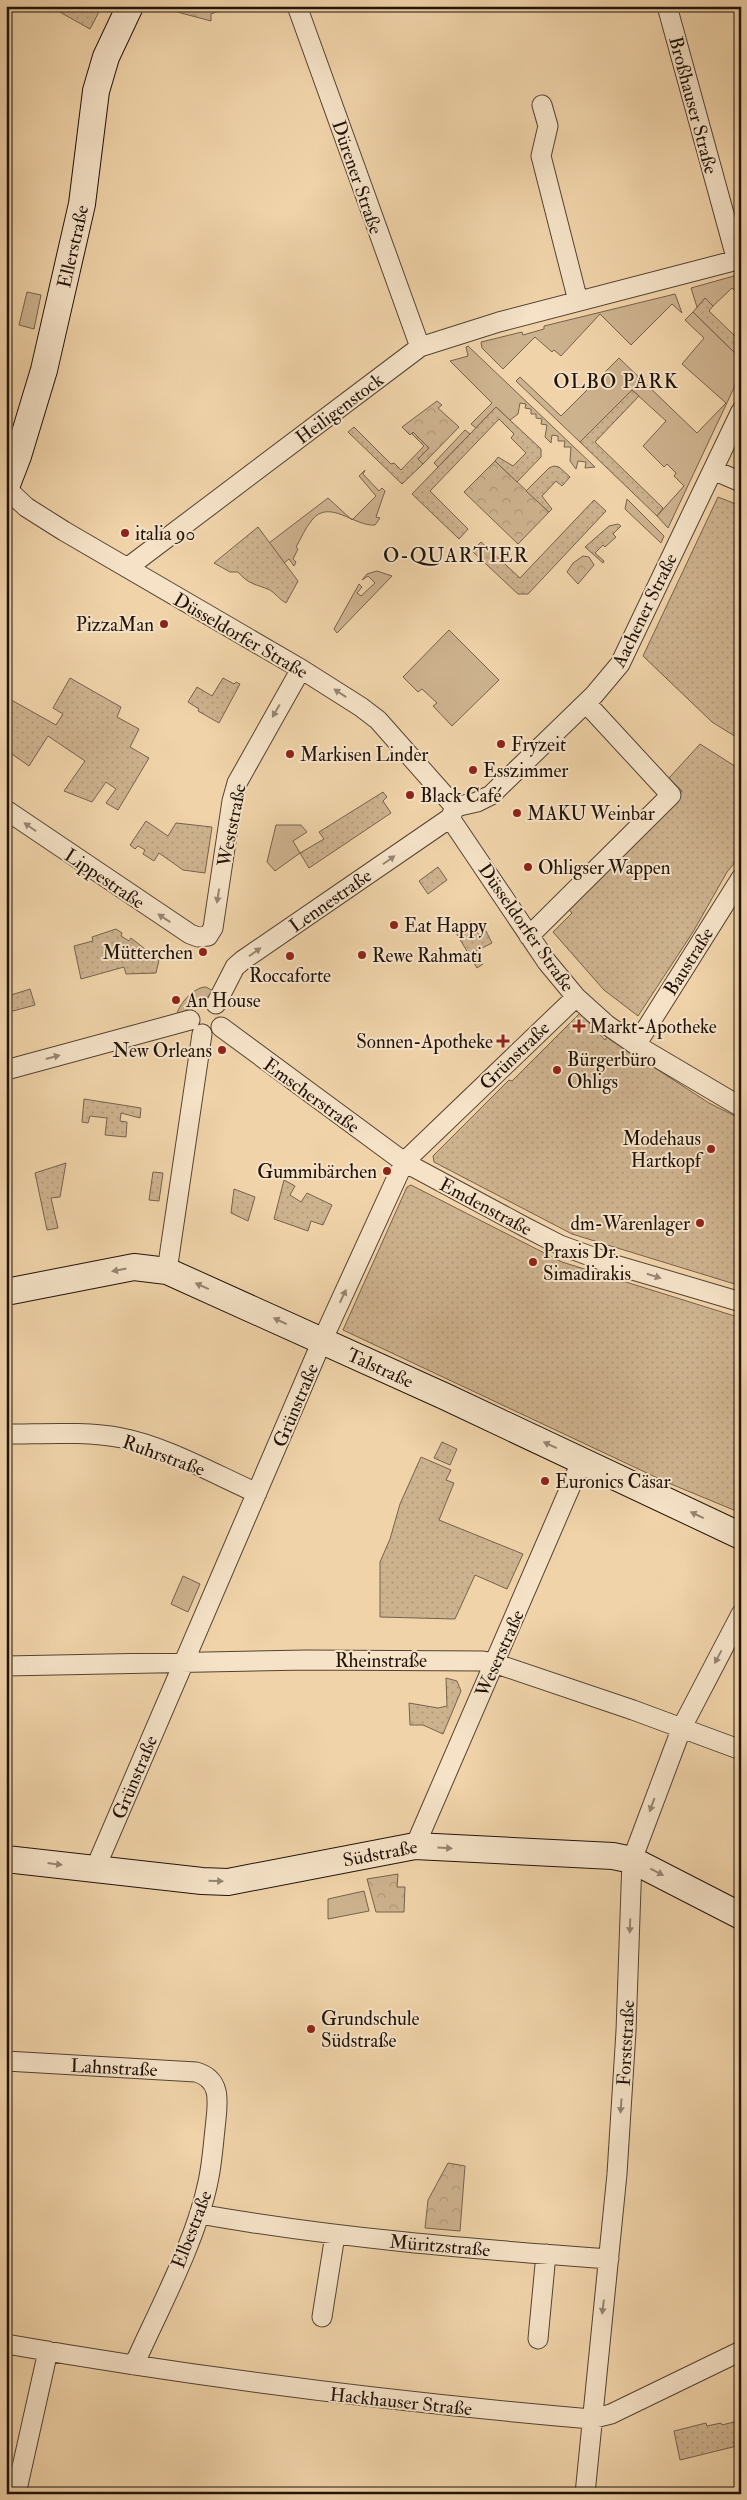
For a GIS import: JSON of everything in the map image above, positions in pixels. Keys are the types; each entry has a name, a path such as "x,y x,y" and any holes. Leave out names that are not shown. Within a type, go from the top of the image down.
{"main road":[{"name":"Ellerstraße","path":"6,487 18,456 44,370 82,204 96,91 106,57 130,6"},
{"name":"Talstraße","path":"6,1292 134,1267 167,1271 582,1460 741,1536"},
{"name":"Südstraße","path":"6,1859 202,1881 228,1882 415,1846 613,1856 632,1860 741,1916"}],"street":[{"name":"Dürener Straße","path":"297,6 420,347"},
{"name":"Broßhauser Straße","path":"667,6 739,260"},
{"path":"542,105 548,126 541,156 578,301"},
{"name":"Heiligenstock","path":"127,568 420,347 454,335 578,301 739,260"},
{"name":"Aachener Straße","path":"452,812 491,795 586,703 620,664 741,411"},
{"path":"713,470 741,482"},
{"name":"Düsseldorfer Straße","path":"6,487 26,507 127,568 301,668 378,720 452,812 529,936 547,962 576,997 607,1025 636,1045 741,1107"},
{"name":"Weststraße","path":"208,936 213,928 232,801 237,784 301,668"},
{"path":"529,936 671,795 586,703"},
{"name":"Lippestraße","path":"6,810 190,934 198,937 208,936"},
{"name":"Lennestraße","path":"216,1004 236,967 243,960 452,812"},
{"name":"Baustraße","path":"636,1045 741,878"},
{"name":"Grünstraße","path":"95,1869 322,1341 404,1162 576,997"},
{"path":"6,1070 196,1027 212,1034 221,1027 223,1014 216,1004 205,1001 199,1003 192,1011 196,1027 167,1271"},
{"name":"Emscherstraße","path":"221,1027 404,1162"},
{"name":"Emdenstraße","path":"404,1162 560,1245 612,1264 741,1302"},
{"name":"Ruhrstraße","path":"6,1434 98,1435 124,1438 168,1454 257,1493"},
{"name":"Weserstraße","path":"415,1846 582,1460"},
{"name":"Forststraße","path":"585,2494 609,2259 626,2031 632,1860 682,1727 741,1614"},
{"name":"Rheinstraße","path":"6,1666 378,1659 494,1663 682,1727 741,1750"},
{"name":"Lahnstraße","path":"6,2062 196,2072 206,2076 216,2086"},
{"name":"Elbestraße","path":"134,2365 199,2214 212,2164 217,2106 216,2086"},
{"name":"Müritzstraße","path":"199,2214 262,2226 335,2235 609,2259"},
{"path":"322,2317 335,2235"},
{"path":"538,2339 546,2254"},
{"name":"Hackhauser Straße","path":"6,2344 325,2393 443,2406 592,2419 612,2414 741,2351"},
{"path":"16,2494 48,2351"}],"green space":[{"path":"49,6 102,6 90,29"},
{"path":"180,6 233,6 211,14 211,21 177,12"},
{"path":"741,274 741,296 732,288 713,306 705,299 697,307 691,288"},
{"path":"27,292 41,295 34,329 19,325"},
{"path":"675,294 682,313 672,304 631,345 600,314 561,356 554,350 552,352 535,337 503,369 482,348 481,342 522,332 523,335 544,329 544,326"},
{"path":"705,298 713,306 709,311 736,337 741,333 741,348 735,353 693,312"},
{"path":"693,312 735,353 741,348 741,373 668,528 657,516 684,486 674,476 676,473 667,464 664,467 643,446 666,421 632,390 580,442 516,381 520,377 561,416 619,358 697,433 726,403 682,364 704,338 685,320"},
{"path":"468,346 595,467 585,468 586,462 578,461 576,469 570,461 571,447 564,447 565,441 558,441 558,436 552,435 551,443 545,437 547,425 541,424 542,419 536,418 536,414 531,414 531,409 525,408 526,404 520,403 518,414 510,420 496,407 476,428 471,424 492,403 450,361 468,356 466,347"},
{"path":"632,390 639,396 595,442 663,508 657,516 580,442"},
{"path":"437,401 442,405 438,408 459,427 423,464 418,459 429,448 413,432 410,435 402,427"},
{"path":"496,407 541,449 541,457 517,482 495,461 498,457 513,466 526,453 511,438 514,434 499,419 430,491 468,529 459,539 412,494"},
{"path":"354,427 391,464 394,463 401,470 424,446 412,434 413,432 429,448 418,459 423,464 402,484 348,432"},
{"path":"465,430 470,434 438,467 434,463"},
{"path":"495,461 549,512 518,544 464,492"},
{"path":"559,467 570,477 562,486 556,481 542,496 552,509 549,512 526,491 549,468"},
{"path":"365,470 363,474 379,491 382,488 385,491 376,517 380,518 375,525 353,519 376,496 359,476"},
{"path":"718,497 741,506 741,740 712,722 643,656"},
{"path":"328,498 350,518 334,512 326,512 319,514 312,520 296,547 298,549 293,559 296,562 294,566 289,559 284,563 269,543"},
{"path":"627,499 664,536 661,543 625,509"},
{"path":"594,500 606,511 528,594 518,594 472,551 481,542 520,578"},
{"path":"618,524 621,526 613,534 616,537 605,547 603,545 595,553 604,561 603,563 585,547 609,526"},
{"path":"258,527 298,581 286,603 270,590 249,582 238,572 230,572 214,563"},
{"path":"583,556 589,557 594,565 578,584 567,572 573,563"},
{"path":"377,571 392,576 337,633 334,629 359,584 362,587 357,593 361,596 375,583 368,576 362,580 367,574"},
{"path":"449,630 499,680 452,726 433,706 437,703 422,689 418,692 403,677"},
{"path":"70,678 121,707 117,717 139,729 130,747 149,758 118,810 106,803 116,789 106,782 92,802 64,791 85,761 48,736 29,766 6,750 6,697 56,725 63,714 53,708"},
{"path":"223,678 234,684 236,682 240,684 219,723 198,711 199,709 188,702 197,687 212,696"},
{"path":"700,744 741,770 741,855 727,872 693,932 638,1016 604,990 553,932 572,913 568,909 682,791 669,778"},
{"path":"383,792 387,797 383,801 391,813 309,868 300,853 324,839 319,832"},
{"path":"146,821 168,836 176,823 212,827 205,873 183,870 159,853 154,861 143,854 145,850 138,846 135,849 130,845"},
{"path":"276,825 301,825 307,832 293,841 300,853 275,871 267,862"},
{"path":"438,867 447,880 428,894 419,881"},
{"path":"471,921 479,935 486,931 492,943 476,951 483,964 477,968 455,931"},
{"path":"116,929 122,933 121,936 129,941 131,938 159,960 156,973 126,974 124,967 81,979 74,946 93,941 92,937"},
{"path":"6,980 11,995 30,989 35,1005 6,1013"},
{"path":"206,987 215,992 211,997 198,999 185,1012 176,1017 180,1007 191,993"},
{"path":"580,1013 605,1040 607,1037 709,1103 741,1119 741,1286 572,1234 434,1162 433,1156"},
{"path":"84,1099 141,1108 140,1118 121,1113 120,1121 127,1122 126,1137 105,1135 107,1118 90,1116 88,1123 82,1122"},
{"path":"66,1163 60,1197 51,1198 58,1228 47,1230 35,1173"},
{"path":"153,1172 163,1173 159,1201 149,1200"},
{"path":"284,1180 295,1186 290,1195 301,1202 307,1193 332,1205 323,1225 311,1221 308,1231 274,1219"},
{"path":"411,1185 562,1262 741,1318 741,1513 666,1482 343,1330 407,1187"},
{"path":"234,1189 255,1197 248,1221 231,1213"},
{"path":"442,1442 457,1449 450,1465 434,1458"},
{"path":"421,1457 451,1470 446,1480 454,1483 439,1520 523,1554 507,1589 475,1575 455,1619 380,1617 380,1562 390,1539 400,1504"},
{"path":"183,1576 200,1584 188,1612 171,1604"},
{"path":"446,1678 457,1681 461,1691 443,1734 423,1725 410,1725 409,1703 438,1708 447,1706"},
{"path":"398,1874 397,1887 405,1887 404,1912 376,1912 367,1879"},
{"path":"364,1891 369,1911 328,1919 328,1899"},
{"path":"448,2163 465,2166 460,2231 425,2228 428,2200"},
{"path":"738,2421 741,2424 741,2445 680,2460 674,2431 706,2423 707,2426"}],"place":[{"name":"italia 90","path":"125,533"},
{"name":"PizzaMan","path":"164,624"},
{"name":"Fryzeit","path":"501,744"},
{"name":"Markisen Linder","path":"290,754"},
{"name":"Esszimmer","path":"473,770"},
{"name":"Black Café","path":"410,795"},
{"name":"MAKU Weinbar","path":"517,813"},
{"name":"Ohligser Wappen","path":"528,867"},
{"name":"Eat Happy","path":"394,925"},
{"name":"Mütterchen","path":"203,952"},
{"name":"Rewe Rahmati","path":"362,955"},
{"name":"Roccaforte","path":"290,956"},
{"name":"An House","path":"176,1000"},
{"name":"Markt-Apotheke","path":"579,1026"},
{"name":"Sonnen-Apotheke","path":"503,1041"},
{"name":"New Orleans","path":"222,1050"},
{"name":"Bürgerbüro Ohligs","path":"557,1070"},
{"name":"Modehaus Hartkopf","path":"711,1149"},
{"name":"Gummibärchen","path":"387,1171"},
{"name":"dm-Warenlager","path":"700,1223"},
{"name":"Praxis Dr. Simadirakis","path":"533,1262"},
{"name":"Euronics Cäsar","path":"545,1481"},
{"name":"Grundschule Südstraße","path":"311,2029"}],"district":[{"name":"OLBO PARK","path":"616,381"},
{"name":"O-QUARTIER","path":"456,555"}]}
